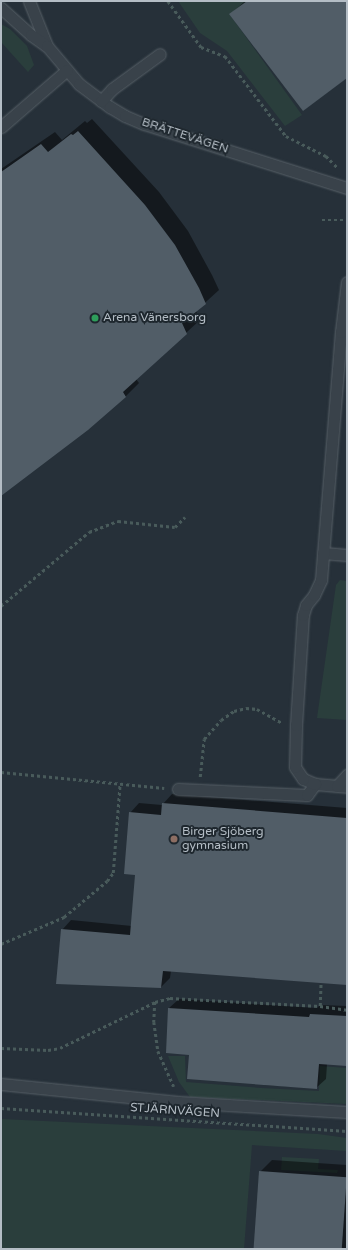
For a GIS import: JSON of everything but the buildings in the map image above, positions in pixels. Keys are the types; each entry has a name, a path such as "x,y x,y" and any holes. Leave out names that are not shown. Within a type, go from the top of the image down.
{"lane":[{"name":"BRÄTTEVÄGEN","path":"30,1 47,46"},
{"name":"BRÄTTEVÄGEN","path":"1,8 31,35 47,46 79,84 101,101 125,116 144,124 347,188"},
{"path":"101,101 112,89 160,54"},
{"path":"1,127 67,70"},
{"path":"347,282 341,332 337,398 321,580 314,595 306,605 303,615 295,766 304,779 315,784 342,786 347,775"},
{"path":"323,553 347,555"},
{"path":"178,790 307,795 315,784"},
{"path":"1,1084 178,1102 347,1112"}],"path":[{"path":"168,1 201,47 225,56 286,136 326,156 338,168"},
{"path":"322,220 347,220"},
{"path":"1,606 89,532 118,521 175,527 185,517"},
{"path":"199,790 204,739 228,715 234,711 246,708 257,709 269,714 281,723 296,725"},
{"path":"1,772 178,790"},
{"path":"1,944 64,917 107,881 113,874 120,783"},
{"path":"320,1006 321,983"},
{"path":"1,1048 48,1050 60,1048 155,1002 170,998 320,1006 347,1010"},
{"path":"155,1002 154,1022 158,1051 177,1092 178,1102"},
{"name":"STJÄRNVÄGEN","path":"1,1108 347,1131"}],"green space":[{"path":"178,1 247,1 230,15 302,115 285,126 227,51 200,33"},
{"path":"1,24 10,29 27,46 34,65 28,72 1,42"},
{"path":"340,580 347,581 347,720 317,718 336,585"},
{"path":"168,1056 185,1056 186,1082 261,1088 319,1091 320,1066 347,1068 347,1104 190,1097 179,1082"},
{"path":"1,1119 318,1134 347,1138 347,1151 252,1145 244,1249 1,1249"},
{"path":"282,1157 319,1159 318,1169 338,1170 337,1173 281,1170"}],"place":[{"name":"Arena Vänersborg","path":"95,318"},
{"name":"Birger Sjöberg gymnasium","path":"174,839"}]}
